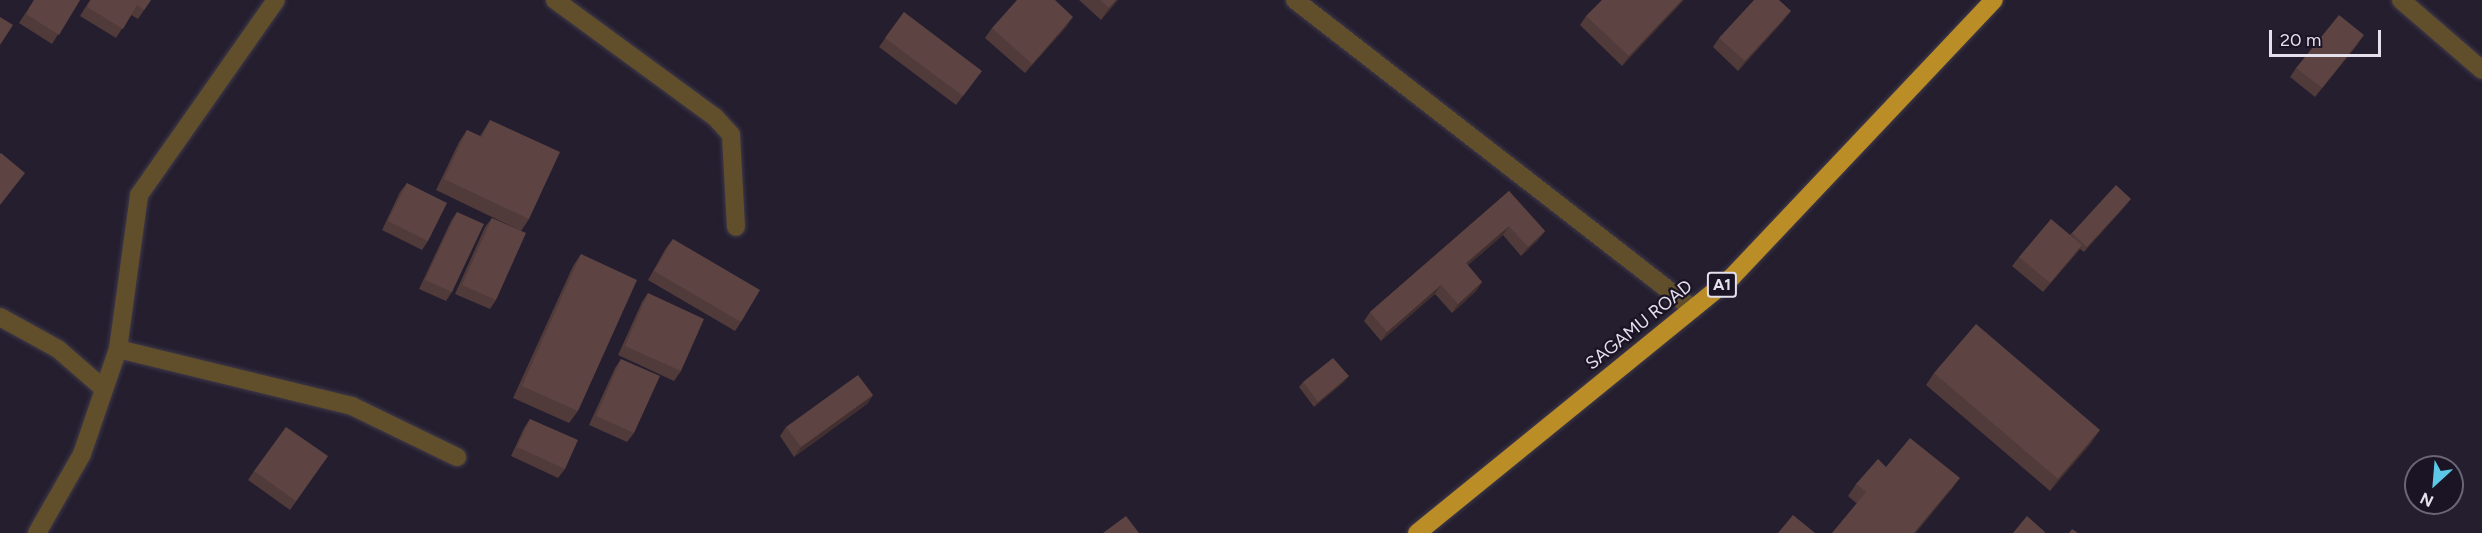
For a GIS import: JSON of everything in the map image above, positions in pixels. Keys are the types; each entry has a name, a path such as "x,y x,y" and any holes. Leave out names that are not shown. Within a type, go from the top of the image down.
{"highway":[{"name":"SAGAMU ROAD","path":"1417,533 1732,277 1994,0"}],"street":[{"path":"37,533 82,454 118,349 139,195 276,0"},
{"path":"555,0 715,117 731,135 736,227"},
{"path":"1295,0 1693,309"},
{"path":"2401,0 2482,70"},
{"path":"0,317 58,349 104,389"},
{"path":"118,349 352,406 457,457"}],"building":[{"path":"34,0 80,0 59,35 26,14"},
{"path":"91,0 151,0 144,10 137,5 123,29 87,7"},
{"path":"1017,0 1055,0 1073,17 1032,64 992,28"},
{"path":"1100,0 1116,0 1109,8"},
{"path":"1602,0 1682,0 1629,56 1586,16"},
{"path":"1754,0 1779,0 1791,11 1745,61 1719,38"},
{"path":"904,12 982,71 963,96 885,38"},
{"path":"2339,15 2364,35 2322,88 2296,68"},
{"path":"0,17 13,25 0,45"},
{"path":"490,120 560,152 529,219 444,179 467,130 482,137"},
{"path":"0,154 25,173 0,205"},
{"path":"407,183 447,203 428,241 388,221"},
{"path":"2116,185 2131,199 2087,247 2072,233"},
{"path":"1509,191 1545,231 1528,247 1509,226 1466,263 1482,282 1458,304 1441,285 1387,332 1370,312"},
{"path":"457,212 484,224 452,292 425,280"},
{"path":"492,218 526,233 496,300 462,285"},
{"path":"2051,219 2082,245 2050,283 2019,257"},
{"path":"673,239 760,290 741,322 654,271"},
{"path":"581,254 637,280 578,411 522,386"},
{"path":"648,293 704,319 681,371 625,346"},
{"path":"1976,324 2100,430 2058,479 1934,373"},
{"path":"1333,358 1349,376 1318,402 1303,382"},
{"path":"621,359 660,376 634,433 596,416"},
{"path":"858,375 873,395 801,447 786,427"},
{"path":"530,419 578,440 565,469 517,447"},
{"path":"286,427 328,456 296,501 254,471"},
{"path":"1910,438 1960,478 1914,533 1832,533 1866,492 1856,484 1878,459 1886,467"},
{"path":"1793,515 1815,533 1778,533"},
{"path":"1126,516 1139,533 1103,533"},
{"path":"2027,516 2045,532 2013,533"}]}
